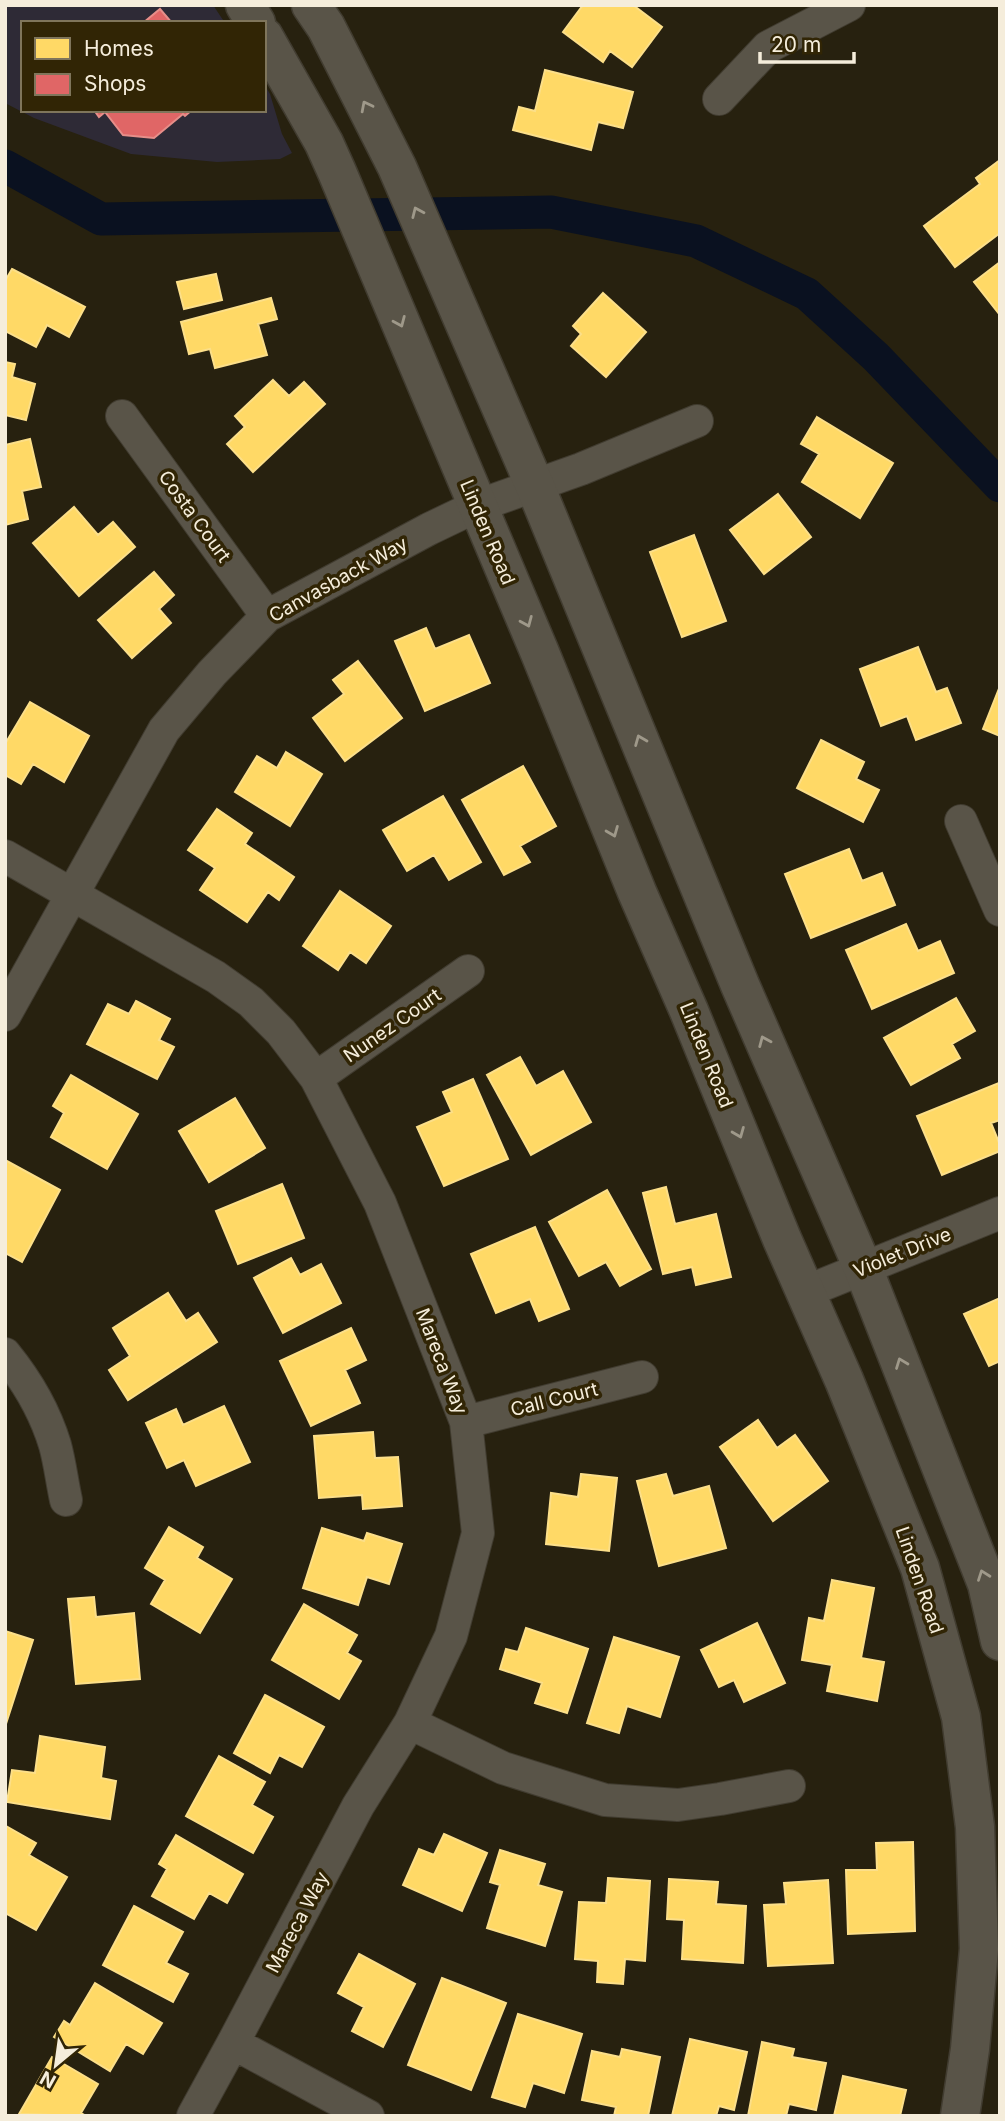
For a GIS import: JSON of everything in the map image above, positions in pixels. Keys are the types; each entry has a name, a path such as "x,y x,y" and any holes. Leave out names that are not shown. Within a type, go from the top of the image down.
{"street":[{"path":"245,5 255,21"},
{"path":"311,5 326,27 397,167 535,486 740,985 863,1268 986,1584 1000,1642"},
{"path":"719,99 768,47 849,5"},
{"name":"Linden Road","path":"266,41 324,143 337,172 844,1380 920,1568 961,1717 975,1827 988,1885 960,2116"},
{"name":"Costa Court","path":"122,416 267,616"},
{"name":"Canvasback Way","path":"5,1016 164,730 212,673 267,616 477,506 581,469 697,421"},
{"path":"961,821 1000,910"},
{"name":"Mareca Way","path":"5,856 216,977 251,1002 281,1032 316,1078 380,1203 466,1422 478,1533 451,1636 410,1723 358,1806 193,2116"},
{"name":"Nunez Court","path":"316,1078 468,971"},
{"name":"Violet Drive","path":"805,1292 1000,1213"},
{"path":"5,1354 23,1376 52,1437 65,1500"},
{"name":"Call Court","path":"466,1422 642,1377"},
{"path":"410,1723 503,1768 605,1800 678,1804 789,1786"},
{"path":"233,2043 368,2116"}],"shaded area":[{"path":"5,5 213,5 224,21 21,21 21,111 5,103"},
{"path":"266,87 282,134 292,153 280,159 217,162 131,154 22,112 266,112"}],"building: Homes":[{"path":"583,5 633,5 662,27 632,67 610,51 603,62 563,32"},
{"path":"545,70 633,92 623,128 598,122 591,150 513,130 519,107 535,111"},
{"path":"1000,160 1000,233 955,267 924,226 980,184 976,178"},
{"path":"1000,262 1000,315 974,282"},
{"path":"12,269 85,307 69,337 47,325 36,347 5,331 5,281"},
{"path":"216,274 222,300 184,309 177,282"},
{"path":"603,293 646,332 606,377 571,346 581,334 573,326"},
{"path":"271,298 277,319 258,324 267,355 215,368 210,349 189,354 181,322"},
{"path":"5,362 15,364 12,377 35,384 26,420 5,415"},
{"path":"273,380 289,396 304,382 325,404 253,472 227,444 245,427 235,416"},
{"path":"817,417 893,463 860,518 802,482 819,454 801,444"},
{"path":"30,439 41,487 22,491 28,519 5,525 5,445"},
{"path":"778,494 811,537 764,574 730,530"},
{"path":"74,507 98,535 113,522 135,547 79,596 33,543"},
{"path":"694,535 726,621 682,637 650,552"},
{"path":"154,572 174,595 159,609 171,623 132,658 98,620"},
{"path":"426,628 435,649 469,635 490,683 425,711 395,641"},
{"path":"918,647 936,692 947,688 961,723 916,740 907,716 881,726 860,669"},
{"path":"358,661 402,718 345,761 313,718 344,694 333,680"},
{"path":"1000,686 1000,736 983,729"},
{"path":"30,702 89,736 64,782 33,764 21,784 5,775 5,744"},
{"path":"821,740 864,762 856,779 879,790 863,822 797,788"},
{"path":"286,752 322,774 290,826 235,792 257,756 277,768"},
{"path":"523,766 556,826 520,846 530,862 504,875 462,800"},
{"path":"443,796 481,862 449,880 434,855 407,871 383,830"},
{"path":"217,809 252,833 245,844 294,877 279,900 268,892 247,922 200,890 215,868 188,850"},
{"path":"849,849 862,881 882,873 895,905 811,938 785,874"},
{"path":"340,891 391,926 366,963 350,952 338,970 303,946"},
{"path":"906,924 918,951 940,941 954,973 872,1009 846,950"},
{"path":"956,998 975,1031 952,1044 960,1058 911,1085 884,1038"},
{"path":"136,1001 170,1019 159,1040 174,1047 157,1079 87,1044 108,1004 129,1014"},
{"path":"520,1057 536,1086 563,1071 591,1122 531,1155 487,1075"},
{"path":"71,1075 138,1114 107,1169 51,1137 64,1113 53,1106"},
{"path":"473,1079 508,1159 444,1186 417,1127 452,1112 443,1092"},
{"path":"999,1083 1000,1120 991,1123 1000,1151 942,1175 917,1116"},
{"path":"235,1098 265,1148 209,1182 179,1131"},
{"path":"5,1160 60,1190 22,1262 5,1253"},
{"path":"282,1184 304,1238 238,1264 216,1211"},
{"path":"666,1187 675,1224 716,1214 731,1277 696,1285 692,1267 663,1274 643,1193"},
{"path":"607,1190 651,1269 620,1286 606,1262 579,1276 549,1222"},
{"path":"535,1227 569,1309 539,1321 530,1299 496,1313 471,1254"},
{"path":"291,1258 300,1275 321,1264 341,1303 283,1333 254,1278"},
{"path":"168,1293 186,1321 198,1313 217,1342 128,1400 109,1370 130,1356 113,1328"},
{"path":"1000,1298 1000,1361 989,1366 964,1314"},
{"path":"351,1328 366,1360 345,1370 360,1403 311,1426 280,1361"},
{"path":"224,1406 250,1462 196,1486 184,1460 167,1468 146,1423 176,1409 183,1425"},
{"path":"758,1420 777,1448 795,1435 828,1481 773,1521 720,1447"},
{"path":"373,1432 375,1458 398,1457 402,1506 363,1509 362,1495 319,1498 314,1436"},
{"path":"581,1474 617,1478 609,1551 546,1544 551,1493 578,1497"},
{"path":"666,1474 673,1496 709,1486 726,1548 659,1566 637,1481"},
{"path":"169,1527 203,1547 197,1558 232,1579 200,1633 151,1604 165,1580 145,1568"},
{"path":"322,1528 364,1541 367,1533 402,1544 389,1584 367,1577 358,1605 303,1588"},
{"path":"832,1580 874,1588 861,1658 884,1662 877,1701 827,1691 832,1665 802,1660 809,1618 824,1621"},
{"path":"94,1597 96,1617 134,1613 140,1679 76,1684 68,1599"},
{"path":"304,1604 357,1635 347,1653 361,1661 339,1699 272,1660"},
{"path":"757,1623 785,1683 744,1702 734,1680 719,1687 701,1650"},
{"path":"526,1628 588,1649 567,1713 535,1703 542,1683 500,1669 506,1649 518,1652"},
{"path":"5,1631 33,1640 5,1727"},
{"path":"614,1637 679,1657 660,1717 627,1706 619,1733 587,1723"},
{"path":"265,1695 324,1727 302,1767 279,1755 270,1773 234,1753"},
{"path":"40,1736 105,1747 101,1778 116,1781 110,1819 7,1802 12,1770 35,1773"},
{"path":"219,1756 265,1782 252,1805 273,1817 253,1853 186,1816"},
{"path":"6,1826 36,1843 29,1855 67,1877 36,1930 5,1913"},
{"path":"444,1834 487,1853 462,1911 403,1885 419,1849 434,1855"},
{"path":"176,1835 243,1874 227,1903 209,1893 194,1919 152,1896 167,1869 159,1864"},
{"path":"913,1842 915,1931 848,1934 846,1870 877,1870 876,1843"},
{"path":"500,1850 545,1864 538,1885 562,1892 545,1946 487,1928 500,1885 490,1882"},
{"path":"608,1878 650,1881 645,1961 625,1959 623,1984 597,1982 598,1961 575,1959 579,1902 606,1903"},
{"path":"669,1879 718,1882 716,1904 746,1906 743,1963 682,1959 684,1920 667,1919"},
{"path":"828,1880 833,1963 768,1966 764,1905 786,1904 784,1883"},
{"path":"134,1906 183,1932 166,1963 188,1974 173,2002 103,1965"},
{"path":"359,1954 415,1984 383,2047 352,2031 364,2007 338,1993"},
{"path":"442,1978 506,2003 471,2090 408,2065"},
{"path":"95,1983 162,2023 143,2054 126,2044 110,2071 54,2037 64,2021 70,2025"},
{"path":"518,2014 582,2034 564,2093 533,2083 525,2107 492,2097"},
{"path":"690,2039 747,2052 734,2110 719,2106 716,2116 672,2116"},
{"path":"762,2042 794,2049 792,2057 826,2063 816,2110 789,2104 786,2116 748,2116"},
{"path":"622,2049 660,2057 648,2116 614,2116 616,2107 582,2100 592,2051 620,2057"},
{"path":"52,2057 98,2084 81,2113 86,2116 19,2114"},
{"path":"843,2076 906,2090 900,2116 834,2116"}],"building: Shops":[{"path":"160,9 170,21 145,21"},
{"path":"105,112 190,112 185,116 183,114 154,138 123,135"}],"waterway":[{"path":"5,166 101,219 551,212 696,241 807,294 876,357 1000,486"}]}
